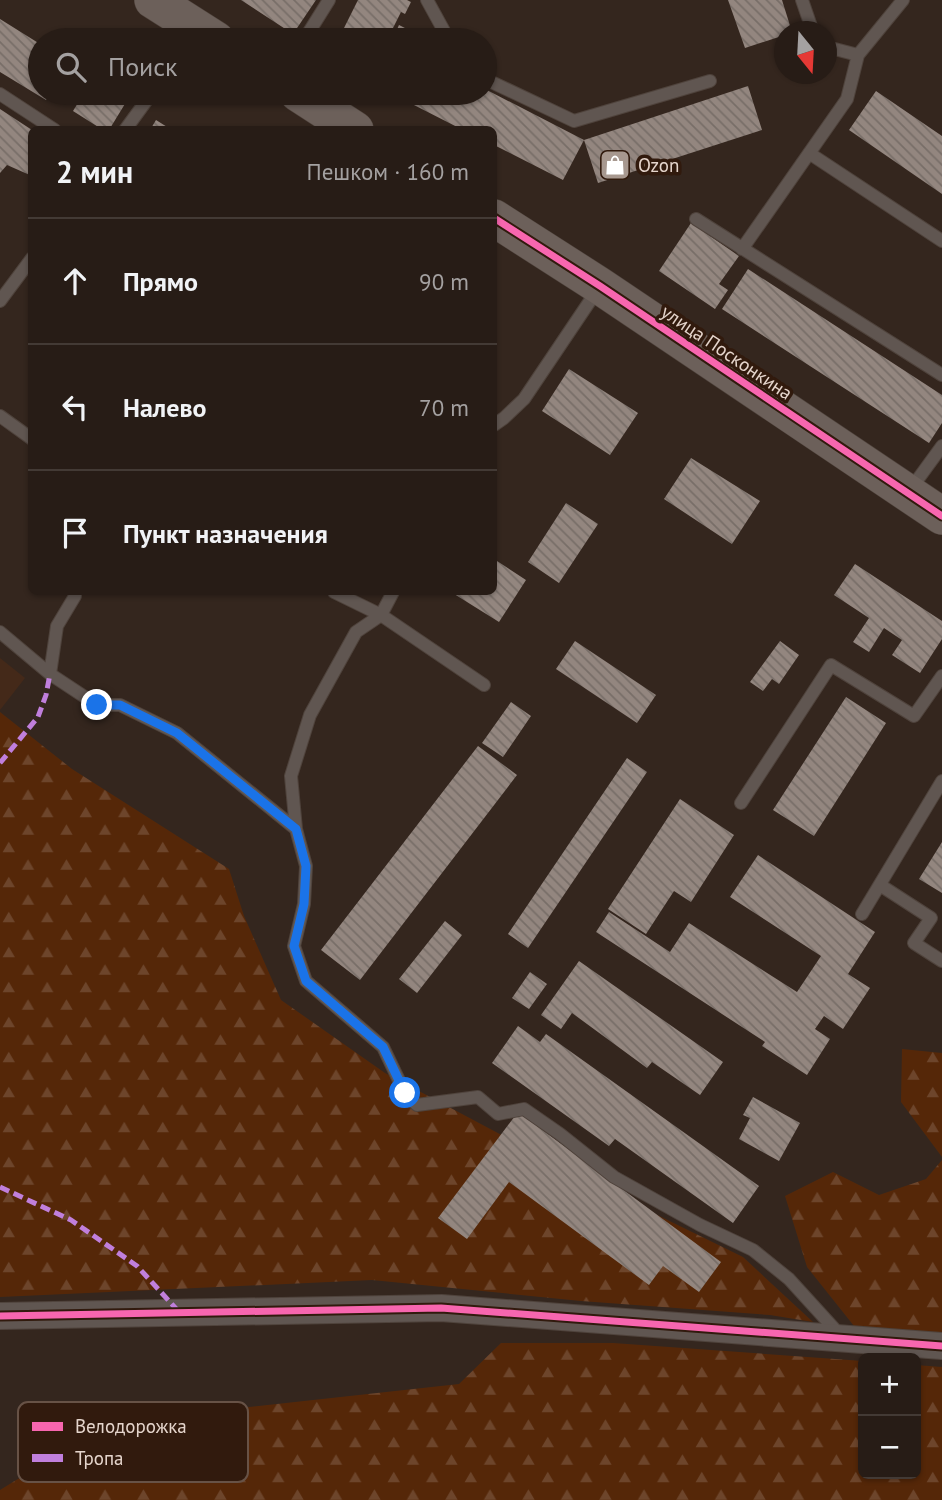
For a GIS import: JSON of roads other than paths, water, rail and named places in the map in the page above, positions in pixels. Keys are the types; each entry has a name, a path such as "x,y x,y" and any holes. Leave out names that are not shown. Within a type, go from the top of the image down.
{"street":[{"path":"153,0 190,28"},
{"path":"316,105 349,126"},
{"name":"улица Посконкина","path":"497,220 942,516"},
{"path":"0,1316 441,1308 942,1346"}],"lane":[{"path":"312,28 329,0"},
{"path":"427,0 442,28"},
{"path":"802,0 809,21"},
{"path":"742,249 848,99 858,55 903,0"},
{"path":"837,50 858,55"},
{"path":"497,85 574,121 710,81"},
{"path":"0,94 49,126"},
{"path":"128,126 143,105"},
{"path":"809,153 942,241"},
{"path":"696,219 942,375"},
{"path":"0,301 28,263"},
{"path":"497,423 524,399 600,286"},
{"path":"0,416 28,436"},
{"path":"908,493 942,446"},
{"path":"50,674 57,626 75,595"},
{"path":"340,595 381,615 484,685"},
{"path":"391,595 381,615 356,632 310,715 291,776 296,829 306,866 304,904 294,946 306,981 383,1047 405,1093 417,1105 478,1097 498,1114 524,1109 560,1133 614,1177 700,1225 753,1250 789,1279 843,1338"},
{"path":"0,632 50,674 97,705 120,705 177,733 296,829"},
{"path":"741,803 831,665 914,716 942,676"},
{"path":"862,914 942,781"},
{"path":"880,885 931,918 914,943 942,961"}],"place":[{"name":"Ozon","path":"615,165"}]}
